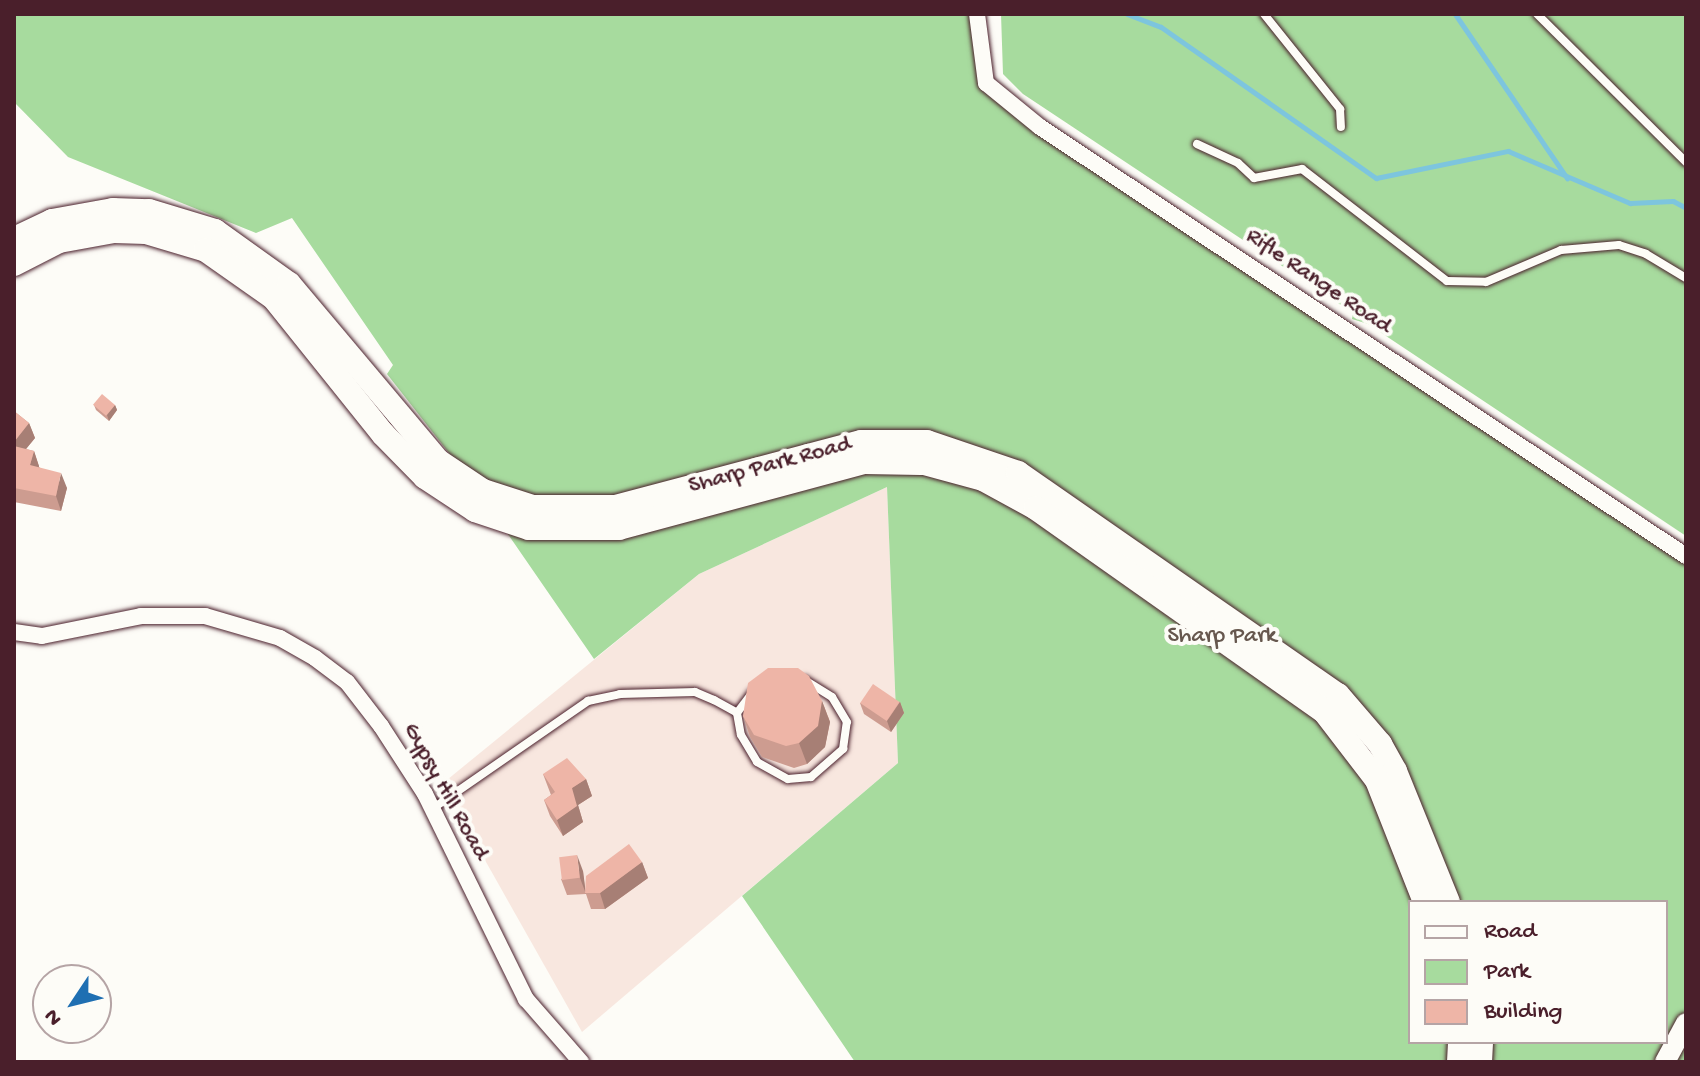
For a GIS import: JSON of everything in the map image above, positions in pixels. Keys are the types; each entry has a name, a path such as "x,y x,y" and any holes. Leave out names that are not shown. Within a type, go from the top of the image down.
{"main road":[{"name":"Sharp Park Road","path":"14,239 52,221 113,210 149,211 215,231 289,284 398,421 438,461 483,491 533,507 615,507 861,442 927,442 1004,466 1047,490 1338,695 1380,744 1395,771 1447,900"},
{"name":"Sharp Park Road","path":"14,264 59,241 114,231 146,232 206,250 274,298 383,434 425,477 475,510 529,528 619,528 864,462 924,463 983,479 1036,508 1324,711 1377,780 1424,900"}],"street":[{"name":"Rifle Range Road","path":"977,14 986,83 1040,127 1686,556"},
{"name":"Gypsy Hill Road","path":"14,632 42,636 110,620 173,614 205,616 280,638 347,682 381,726 431,810 526,999 581,1062"},
{"path":"1665,1062 1686,1023"}],"lane":[{"path":"1264,14 1340,109 1341,127"},
{"path":"1537,14 1686,162"},
{"path":"1197,144 1238,163 1254,178 1302,169 1447,281 1486,282 1561,250 1619,245 1646,254 1686,278"},
{"path":"431,810 588,701 620,694 695,692 737,713 749,752 771,772 788,779 811,777 832,765 843,749 844,712 821,688 791,679"},
{"path":"737,713 762,683"}],"shaded area":[{"path":"887,487 898,763 582,1032 442,784 699,574"}],"green space":[{"name":"Sharp Park","path":"14,14 977,14 986,83 1686,558 1686,1062 855,1062 742,896 898,763 887,487 699,574 594,659 474,485 387,374 393,365 292,218 256,233 68,157 14,102"},
{"path":"1001,14 1686,14 1686,536 1368,324 1352,319 1353,313 1023,94 1003,74"}],"building":[{"path":"102,394 115,405 106,416 93,405"},
{"path":"14,411 29,423 14,442"},
{"path":"14,446 34,451 30,465 61,473 56,496 14,488"},
{"path":"768,668 798,668 809,676 822,701 818,726 799,743 786,746 754,735 743,716 748,683"},
{"path":"873,684 900,702 887,721 860,703"},
{"path":"567,758 586,779 572,788 577,806 557,820 544,800 555,792 543,774"},
{"path":"629,844 642,862 600,893 585,893 586,876"},
{"path":"577,855 580,878 562,880 559,857"}],"waterway":[{"path":"1127,14 1161,27 1376,178 1508,151 1630,203 1673,201 1686,208"},
{"path":"1455,14 1567,178"}]}
